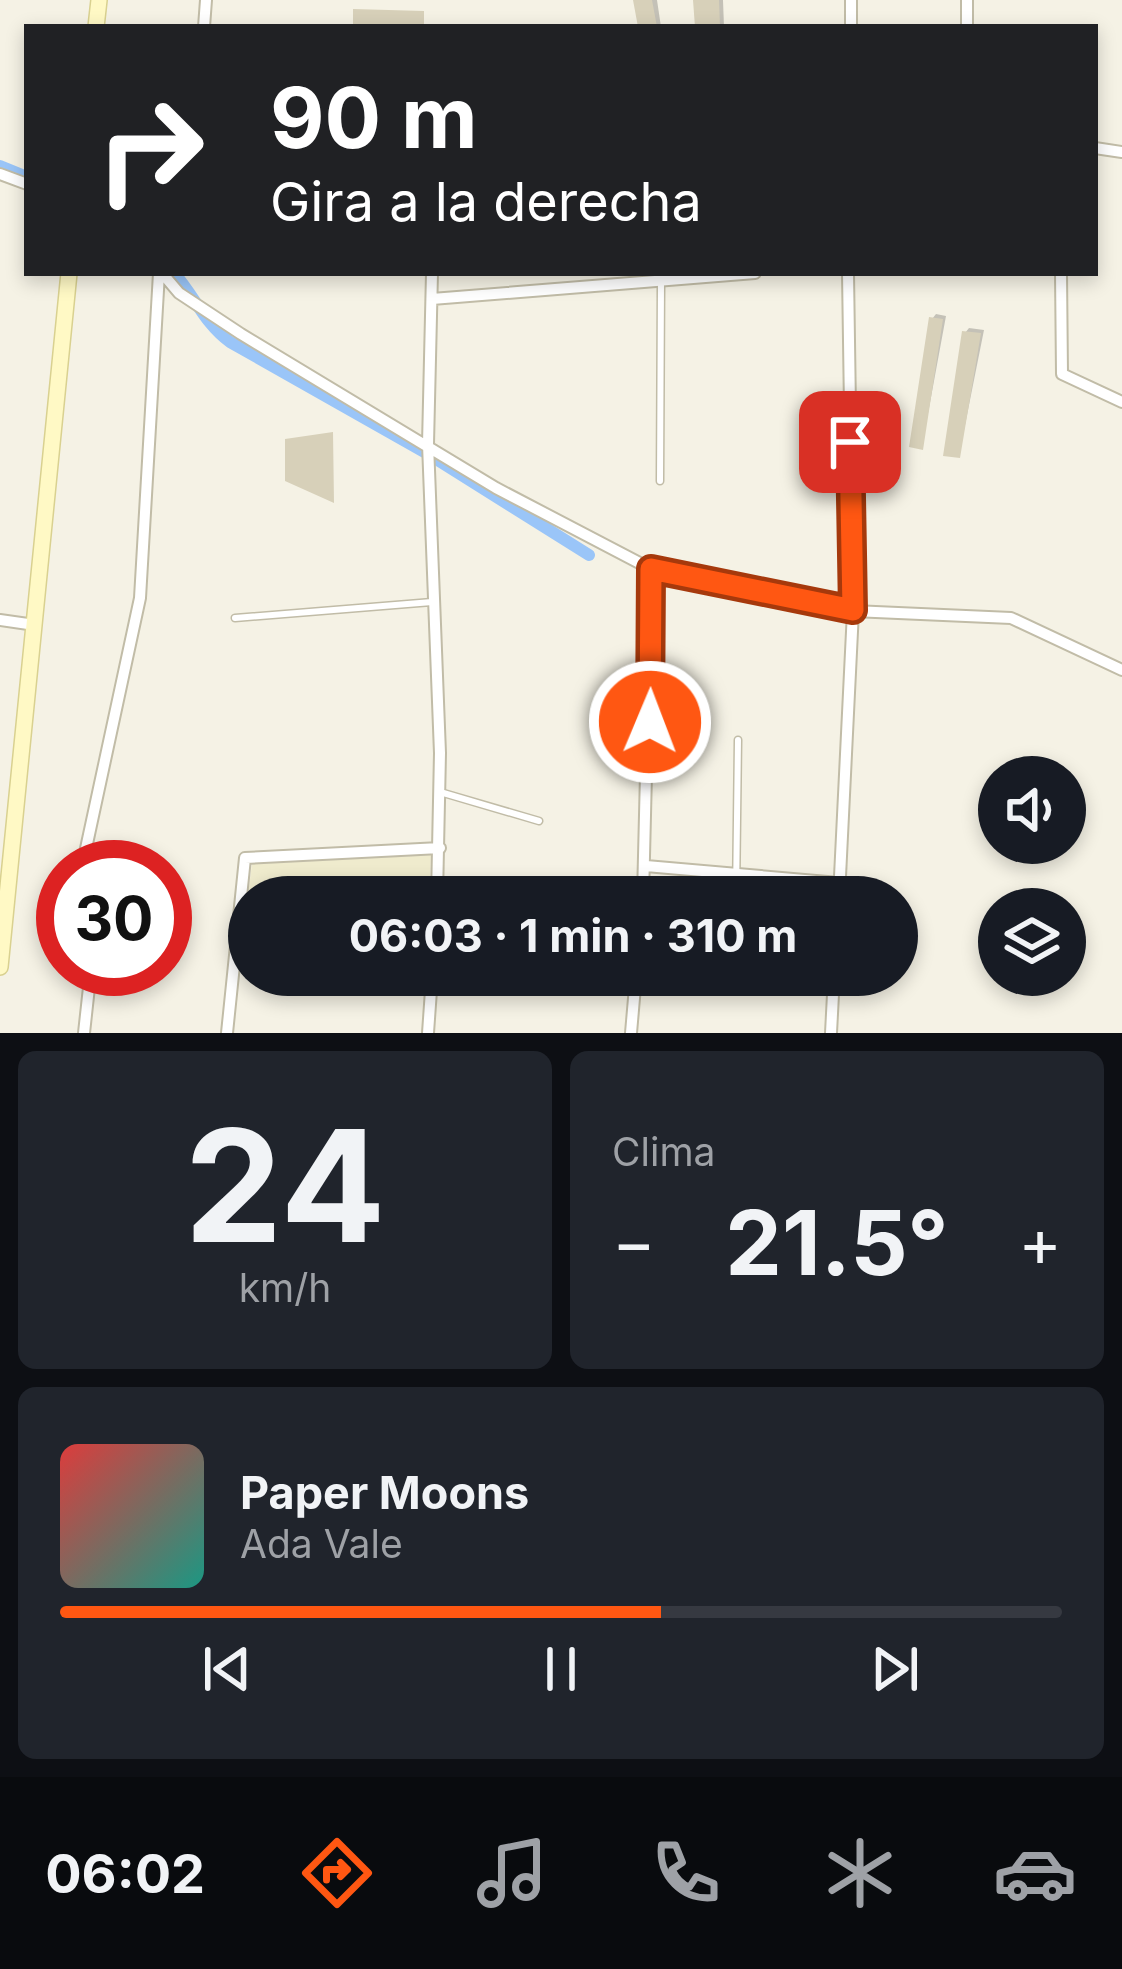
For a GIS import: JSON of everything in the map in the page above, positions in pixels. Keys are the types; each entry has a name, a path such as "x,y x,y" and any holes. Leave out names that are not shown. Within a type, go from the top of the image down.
{"street":[{"path":"0,967 8,823 35,625 69,276"},
{"path":"88,840 140,598 160,276"},
{"path":"163,276 179,293 241,334 496,488 651,569 853,610 1011,618 1122,670"},
{"path":"432,276 428,444 440,792 438,876"},
{"path":"839,876 853,610 848,276"},
{"path":"1061,276 1062,374 1122,402"},
{"path":"432,299 680,277"},
{"path":"645,876 651,569"},
{"path":"0,620 35,625"},
{"path":"243,876 245,858 440,848"},
{"path":"646,866 767,876"},
{"path":"84,1033 89,996"},
{"path":"226,1033 230,996"},
{"path":"428,1033 431,996"},
{"path":"631,1033 634,996"},
{"path":"831,1033 834,996"}],"lane":[{"path":"661,282 661,481"},
{"path":"235,618 433,602"},
{"path":"736,873 738,740"},
{"path":"440,792 539,821"}],"shaded area":[{"path":"431,855 430,876 250,876 252,864"}],"building":[{"path":"633,0 652,0 656,24 637,24"},
{"path":"693,0 719,0 720,24 695,24"},
{"path":"353,9 424,11 424,24 353,24"},
{"path":"929,317 943,319 923,450 909,447"},
{"path":"962,331 981,333 960,458 943,456"},
{"path":"333,432 334,503 285,481 285,439"}],"waterway":[{"path":"0,166 24,176"},
{"path":"176,276 213,327 230,342 428,454 589,555"}],"route":[{"path":"650,722 651,569 853,610 850,442"}]}
